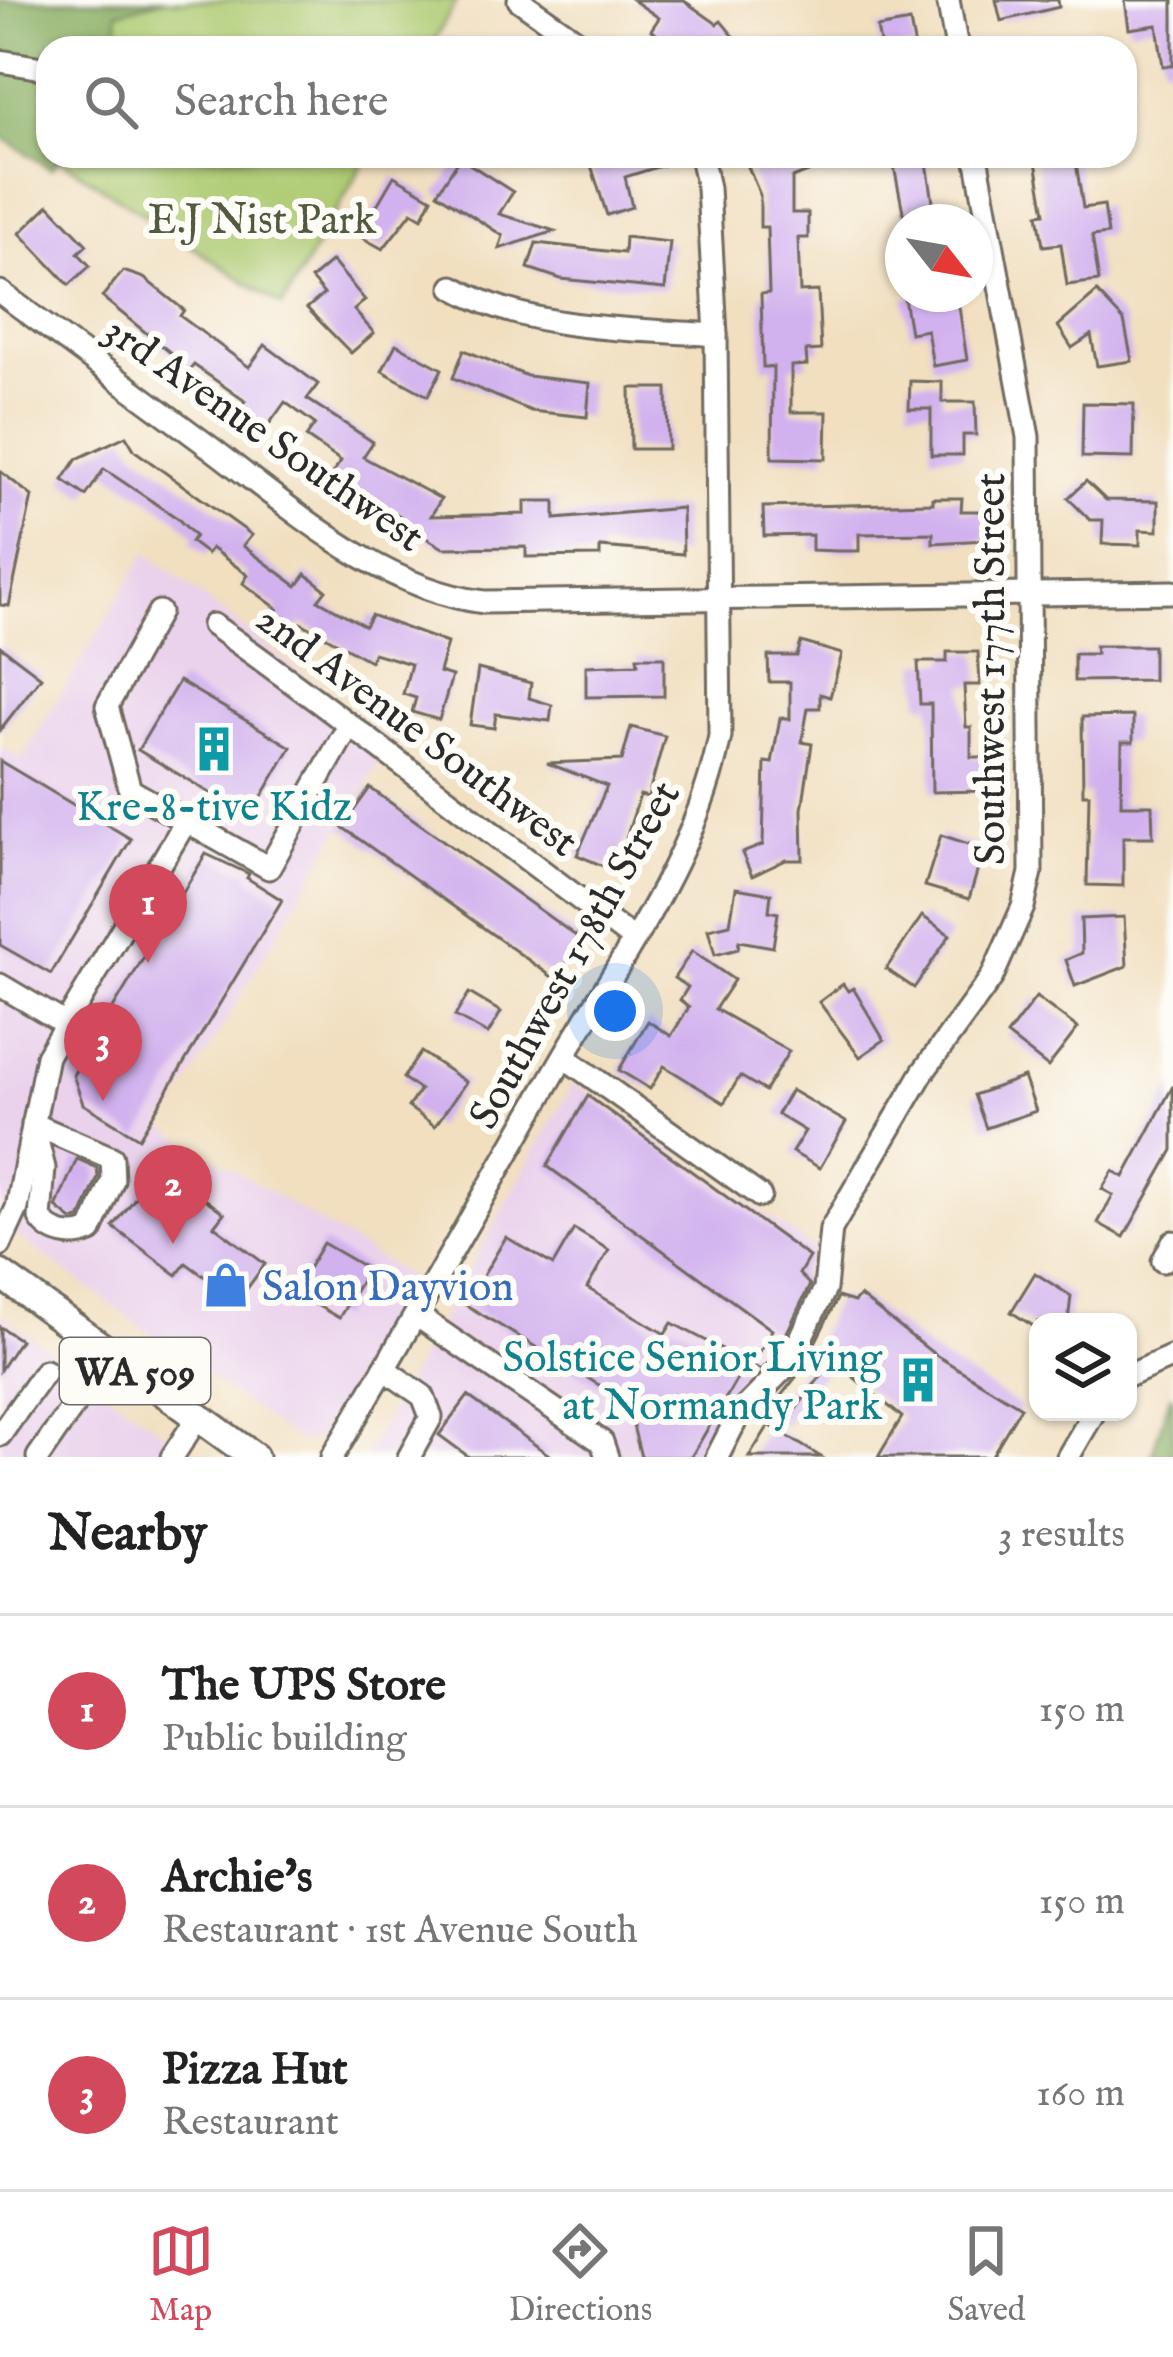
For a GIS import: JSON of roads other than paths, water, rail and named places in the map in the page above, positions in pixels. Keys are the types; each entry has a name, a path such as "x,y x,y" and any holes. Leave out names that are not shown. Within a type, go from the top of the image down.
{"main road":[{"name":"WA 509","path":"0,1274 254,1457"}],"street":[{"path":"518,0 570,36"},
{"path":"948,0 954,36"},
{"path":"0,62 36,66"},
{"name":"Southwest 178th Street","path":"332,1457 633,939 695,823 712,778 720,736 716,335 704,168"},
{"name":"Southwest 177th Street","path":"717,1457 740,1414 788,1364 825,1289 831,1229 923,1072 992,977 1023,907 1030,872 1028,437 978,168"},
{"path":"453,286 487,307 529,319 716,335"},
{"name":"3rd Avenue Southwest","path":"0,292 308,521 411,582 450,598 484,602 1173,592"},
{"path":"159,612 107,706 130,790 269,868 343,736"},
{"name":"2nd Avenue Southwest","path":"213,625 382,744 455,807 633,939"},
{"path":"13,1186 34,1124 47,1056 186,821"},
{"path":"0,985 65,1024"},
{"path":"563,1057 760,1196"},
{"path":"34,1124 112,1158 113,1180 91,1232 73,1236 51,1230 40,1218 44,1168 34,1124"},
{"path":"0,1164 13,1186 17,1208 0,1245"},
{"path":"416,1315 602,1442 607,1457"},
{"path":"45,1371 2,1433 39,1456 110,1353"},
{"path":"1137,1372 1173,1357"},
{"path":"384,1369 423,1396 431,1418 409,1457"},
{"path":"172,1457 198,1417"},
{"path":"1068,1457 1089,1421"}],"place":[{"name":"Kre-8-tive Kidz","path":"214,749"},
{"name":"The UPS Store","path":"148,963"},
{"name":"Pizza Hut","path":"103,1101"},
{"name":"Archie's","path":"173,1244"},
{"name":"Salon Dayvion","path":"226,1285"},
{"name":"Solstice Senior Living at Normandy Park","path":"918,1380"}],"park label":[{"name":"E.J Nist Park","path":"262,218"}]}
